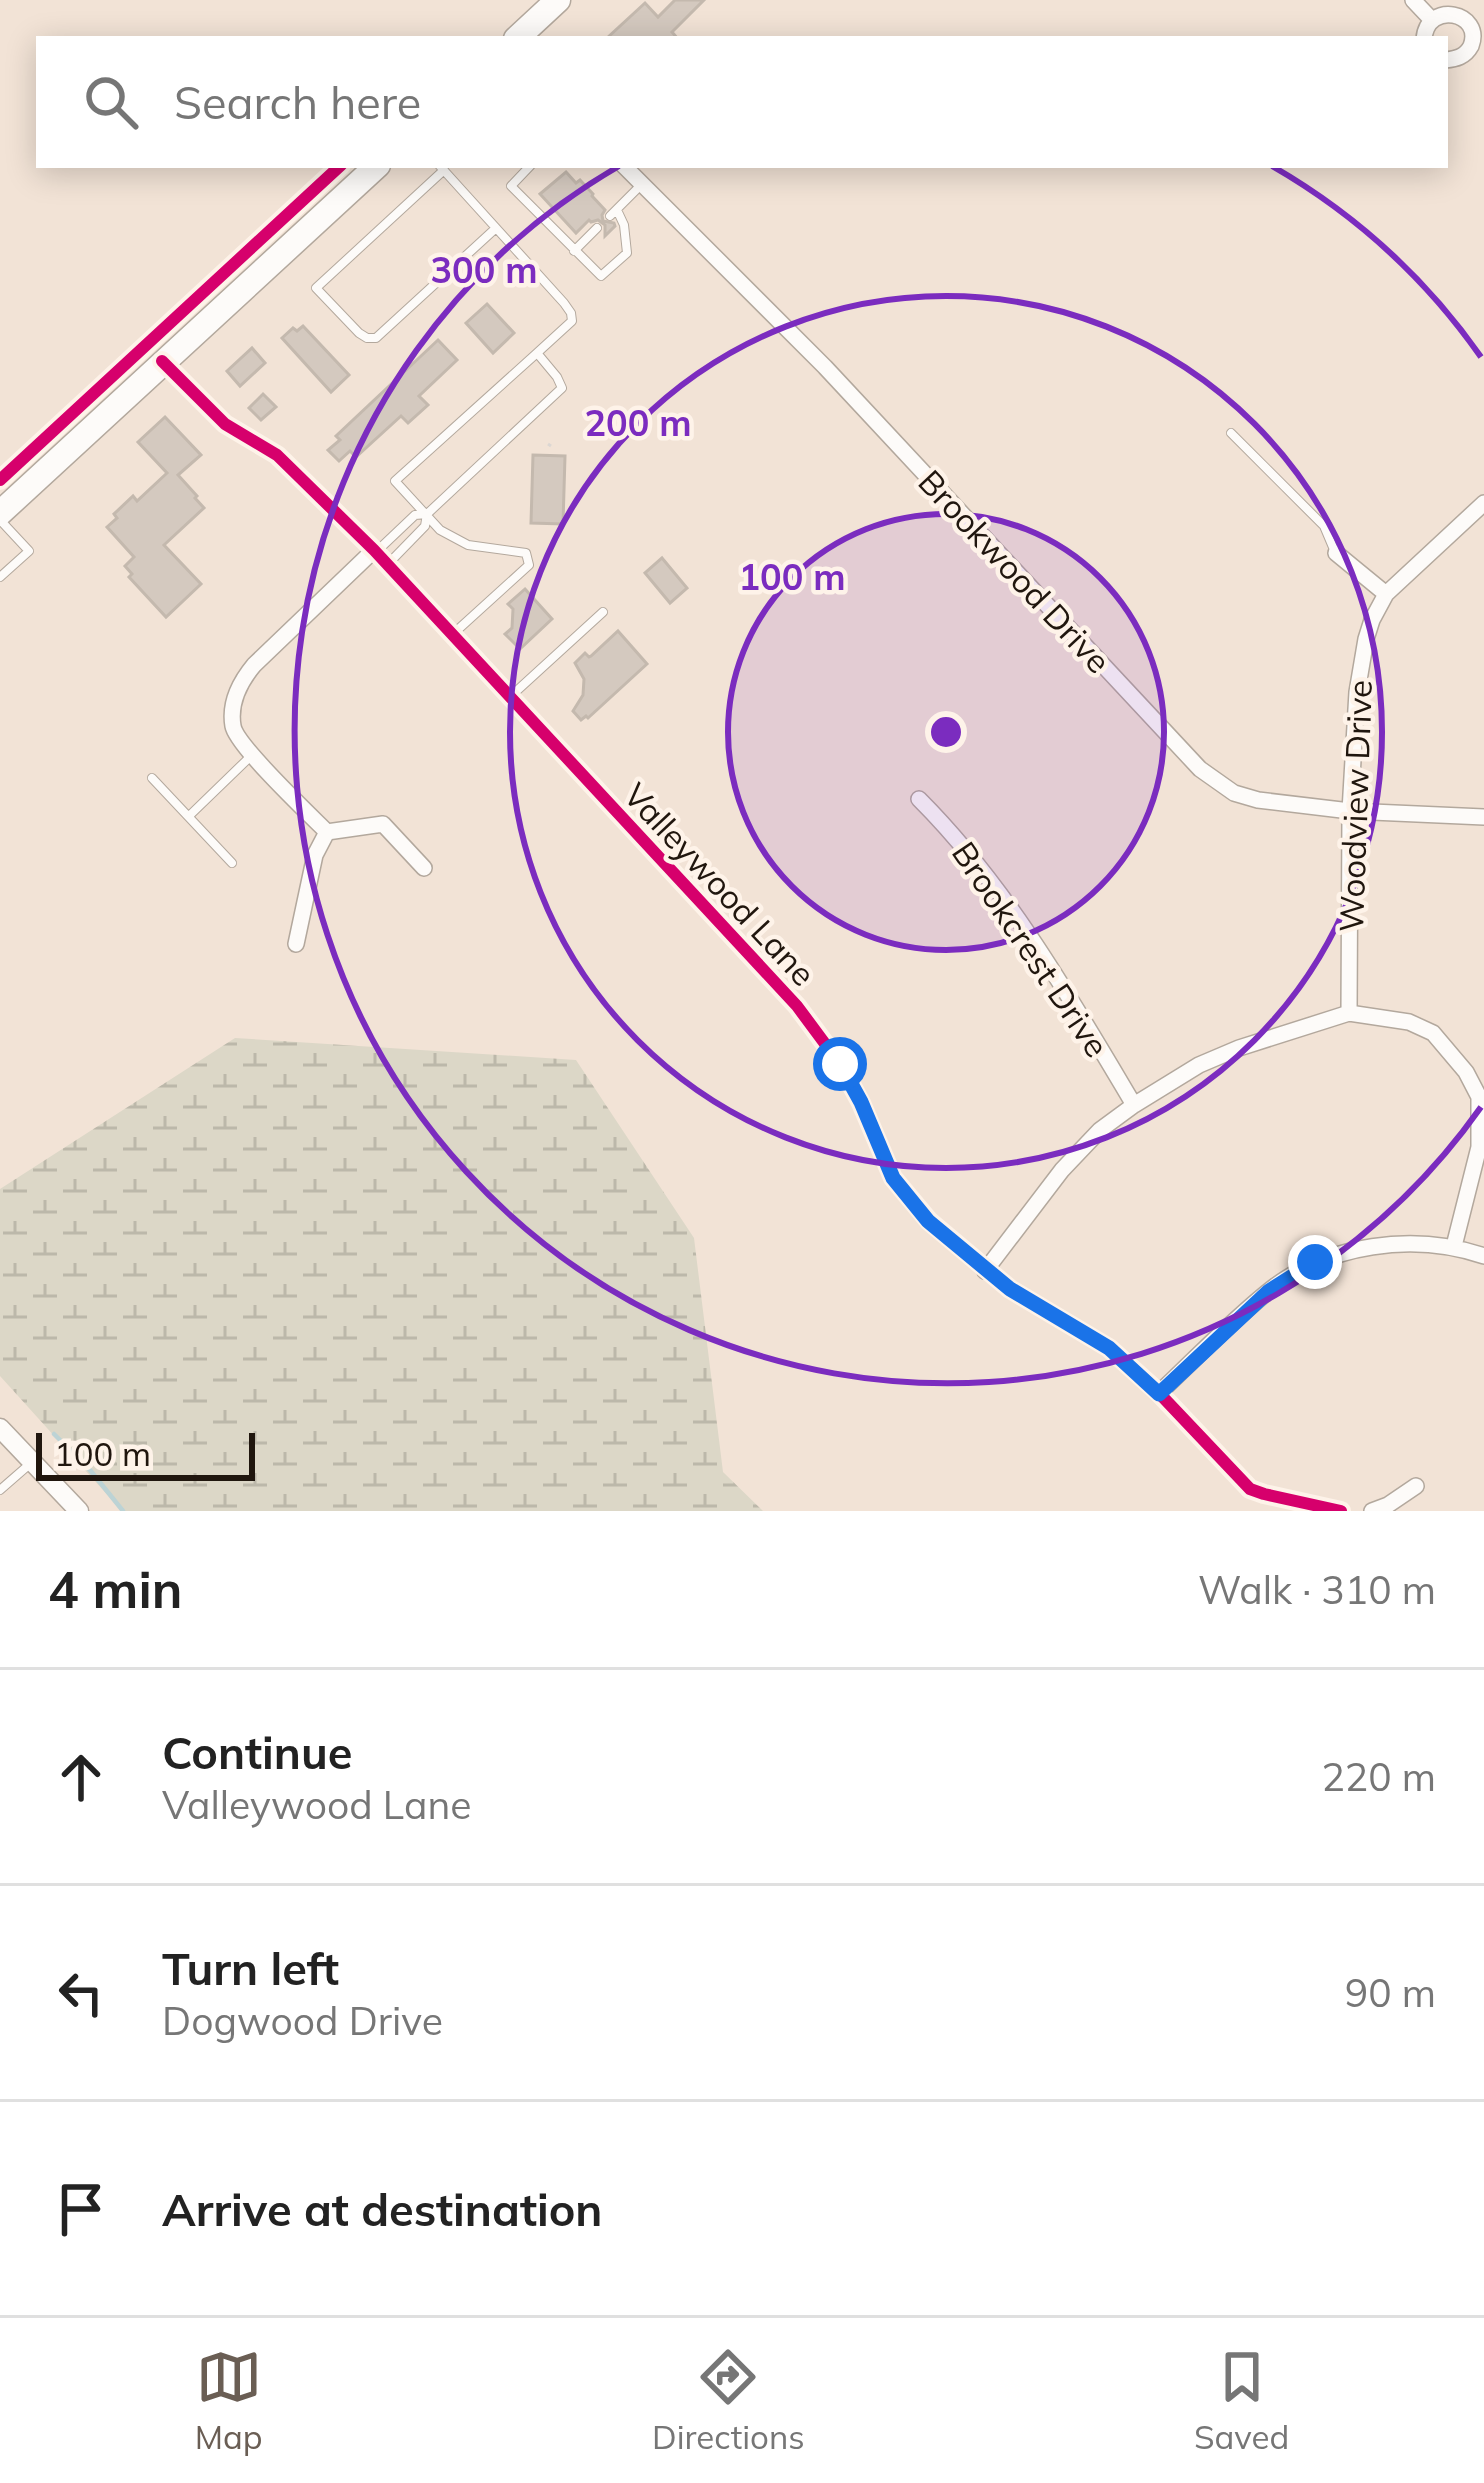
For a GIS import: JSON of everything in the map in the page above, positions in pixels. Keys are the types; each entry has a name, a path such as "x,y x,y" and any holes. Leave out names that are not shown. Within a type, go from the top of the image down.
{"main road":[{"path":"519,36 558,0"},
{"path":"0,516 375,168"}],"street":[{"path":"1413,0 1430,18"},
{"path":"1424,36 1425,26 1436,13 1461,13 1474,35 1468,50 1448,60"},
{"name":"Brookwood Drive","path":"626,168 825,368 1200,770 1234,793 1258,800 1349,811 1484,817"},
{"name":"Valleywood Lane","path":"162,362 225,424 277,455 379,556 796,1006 840,1064 893,1178 928,1221 1010,1289 1109,1348 1250,1489 1341,1511"},
{"name":"Woodview Drive","path":"1349,1013 1349,811 1361,665 1372,620 1386,594 1484,503"},
{"path":"1336,553 1386,594"},
{"path":"326,832 237,737 233,726 236,696 254,665 379,556"},
{"name":"Brookcrest Drive","path":"919,800 949,829 1012,912 1134,1105"},
{"path":"326,832 383,824 424,868"},
{"path":"296,944 315,856 326,832"},
{"path":"985,1271 1061,1170 1100,1130 1134,1105 1199,1065 1349,1013 1409,1022 1432,1034 1450,1050 1479,1097 1478,1147 1454,1246"},
{"path":"1159,1394 1269,1291 1315,1262 1390,1245 1454,1246 1484,1256"},
{"path":"0,1428 79,1511"},
{"path":"1372,1511 1416,1486"}],"lane":[{"path":"452,635 530,565 526,553 468,545 440,530 395,481 572,321 572,313 496,228 442,168 316,288 359,333 376,338 496,228"},
{"path":"528,168 511,186 601,276 627,253 624,225 614,213 641,184"},
{"path":"574,251 597,228"},
{"path":"379,556 424,526 427,514 562,388 537,353"},
{"path":"1231,433 1324,526 1336,553"},
{"path":"379,556 415,515 427,514"},
{"path":"0,516 29,551 0,577"},
{"path":"510,697 603,612"},
{"path":"189,816 253,754"},
{"path":"152,778 232,863"},
{"path":"0,1490 32,1462"}],"green space":[{"path":"235,1038 576,1060 694,1238 723,1472 763,1511 122,1511 0,1376 0,1189"}],"building":[{"path":"675,0 704,0 672,32 675,36 609,36 645,3 658,17"},
{"path":"566,172 593,194 605,210 603,221 614,223 605,236 605,225 598,220 589,220 576,233 540,194"},
{"path":"487,304 514,333 493,353 466,323"},
{"path":"303,326 349,375 331,392 282,338"},
{"path":"438,340 457,360 419,396 428,405 408,423 401,416 356,457 350,451 339,461 328,450 340,440 336,436"},
{"path":"252,348 265,363 240,386 227,371"},
{"path":"263,394 276,407 261,420 249,408"},
{"path":"165,417 201,455 178,475 204,508 164,545 201,584 166,617 129,577 132,574 125,566 134,557 107,527 133,496 137,501 167,473 138,442"},
{"path":"533,455 565,456 563,524 531,523"},
{"path":"662,558 687,588 670,603 645,573"},
{"path":"525,589 552,619 520,649 505,634 512,628 513,609 508,604"},
{"path":"618,631 647,664 581,720 573,711 583,695 584,679 575,663 585,653 591,656"}],"waterway":[{"path":"54,1434 123,1511"}],"cycle path":[{"path":"0,480 338,168"},
{"path":"162,361 225,424 277,455 374,550 797,1006 840,1064 893,1178 929,1221 1010,1289 1109,1348 1250,1489 1341,1511"}],"route":[{"path":"840,1064 893,1178 928,1221 1010,1289 1109,1348 1159,1394 1269,1291 1315,1262"}]}
